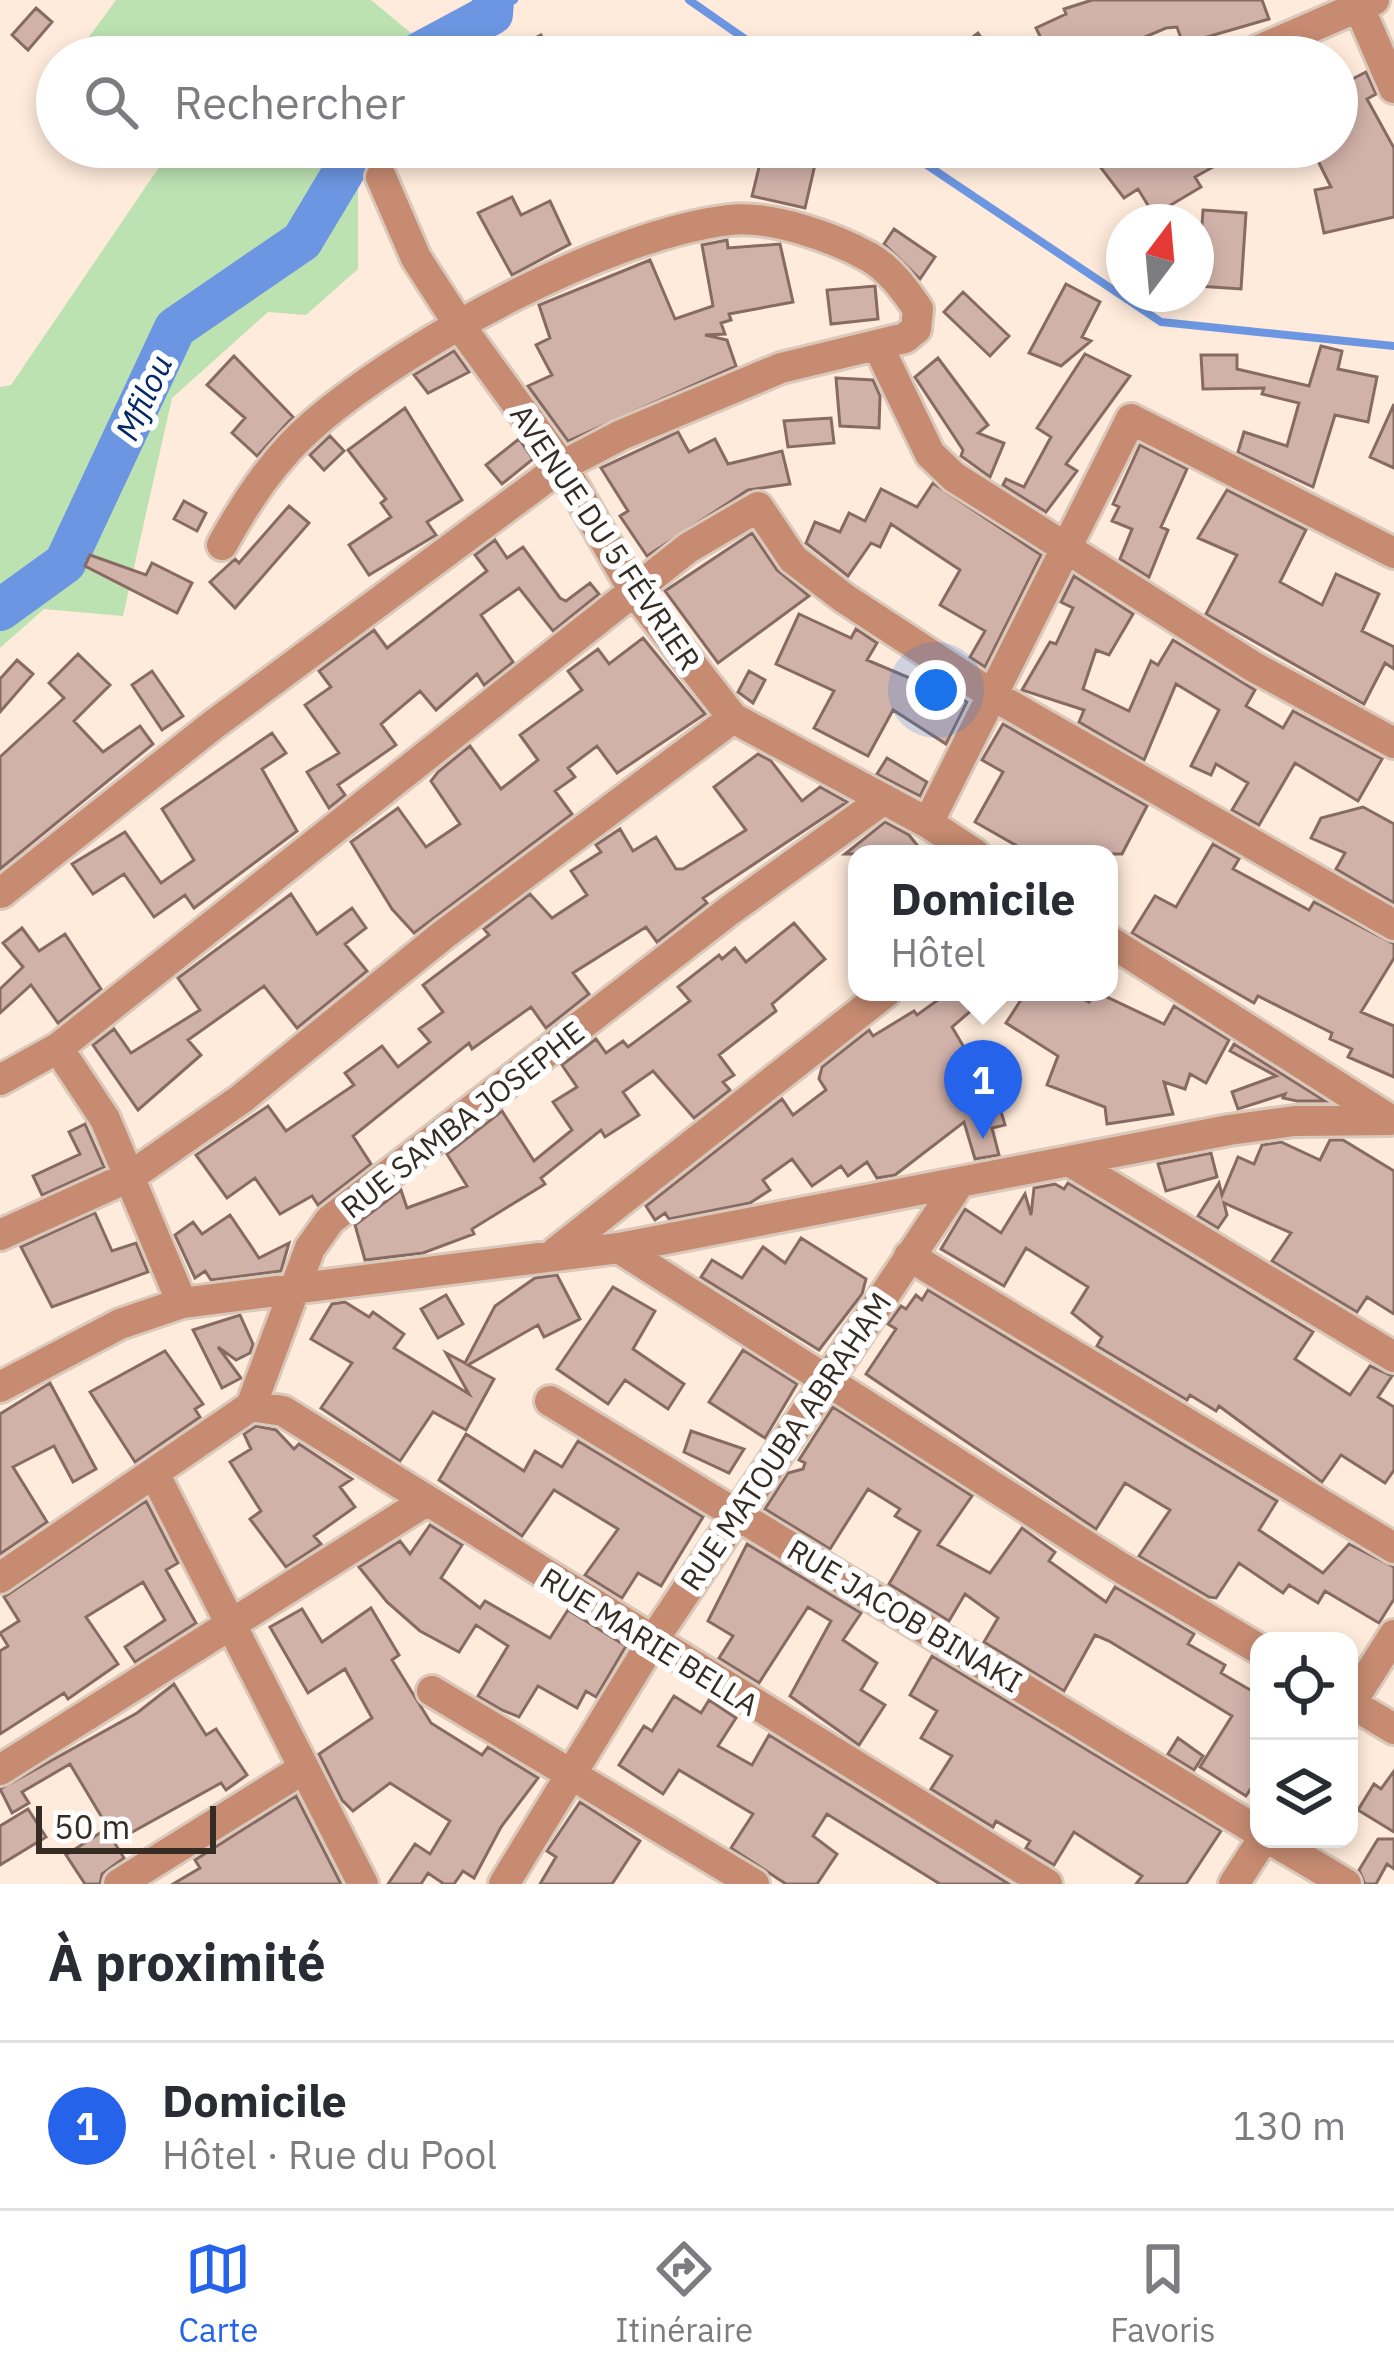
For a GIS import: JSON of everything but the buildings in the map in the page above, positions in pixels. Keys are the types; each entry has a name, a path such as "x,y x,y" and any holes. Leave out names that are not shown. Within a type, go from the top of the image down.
{"street":[{"path":"1289,36 1363,2 1394,88"},
{"name":"AVENUE DU 5 FÉVRIER","path":"381,176 416,258 460,326 562,466 634,591 733,718 962,845"},
{"path":"1,893 213,725 562,466 621,435 781,368 878,346 916,329 918,309 898,281 871,258 778,225 732,219 597,257 460,326 314,424 248,498 222,545"},
{"path":"878,346 930,454 954,476 1254,667 1394,743"},
{"path":"928,823 1131,419 1394,554"},
{"path":"0,1080 58,1048 688,548 758,507 794,559 844,598 994,697 1394,925"},
{"path":"0,1235 131,1176 242,1099 442,935 733,718"},
{"name":"RUE SAMBA JOSEPHE","path":"251,1406 300,1286 310,1248 330,1220 730,910 884,799"},
{"path":"1118,946 1392,1121"},
{"path":"556,1252 875,1001"},
{"path":"58,1048 105,1119 182,1303"},
{"path":"0,1388 103,1332 182,1303 619,1247 1272,1124 1392,1121"},
{"path":"1069,1161 1394,1357"},
{"name":"RUE MATOUBA ABRAHAM","path":"504,1884 734,1515 958,1185"},
{"path":"619,1247 825,1381 1250,1643"},
{"path":"909,1256 1394,1548"},
{"name":"RUE JACOB BINAKI","path":"550,1401 734,1515 854,1582 1250,1828"},
{"path":"0,1578 251,1406"},
{"name":"RUE MARIE BELLA","path":"251,1406 283,1411 423,1502 1047,1884"},
{"path":"155,1475 363,1884"},
{"path":"0,1770 423,1502"},
{"path":"1358,1691 1394,1635"},
{"path":"431,1691 754,1884"},
{"path":"1358,1709 1394,1730"},
{"path":"119,1884 303,1768"},
{"path":"1234,1884 1257,1848"},
{"name":"RUE JACOB BINAKI","path":"1283,1848 1346,1884"}],"green space":[{"path":"116,0 371,0 415,36 90,36"},
{"path":"158,168 358,168 358,269 306,315 268,312 172,398 123,616 44,609 0,648 0,387 11,385"}],"waterway":[{"name":"Mfilou","path":"451,36 492,14 493,0"},
{"path":"492,14 514,0"},
{"path":"689,0 741,36"},
{"name":"Mfilou","path":"0,610 65,563 175,328 302,241 346,168"},
{"path":"931,168 1161,322 1394,346"}],"place":[{"name":"Domicile","path":"983,1139"}]}
